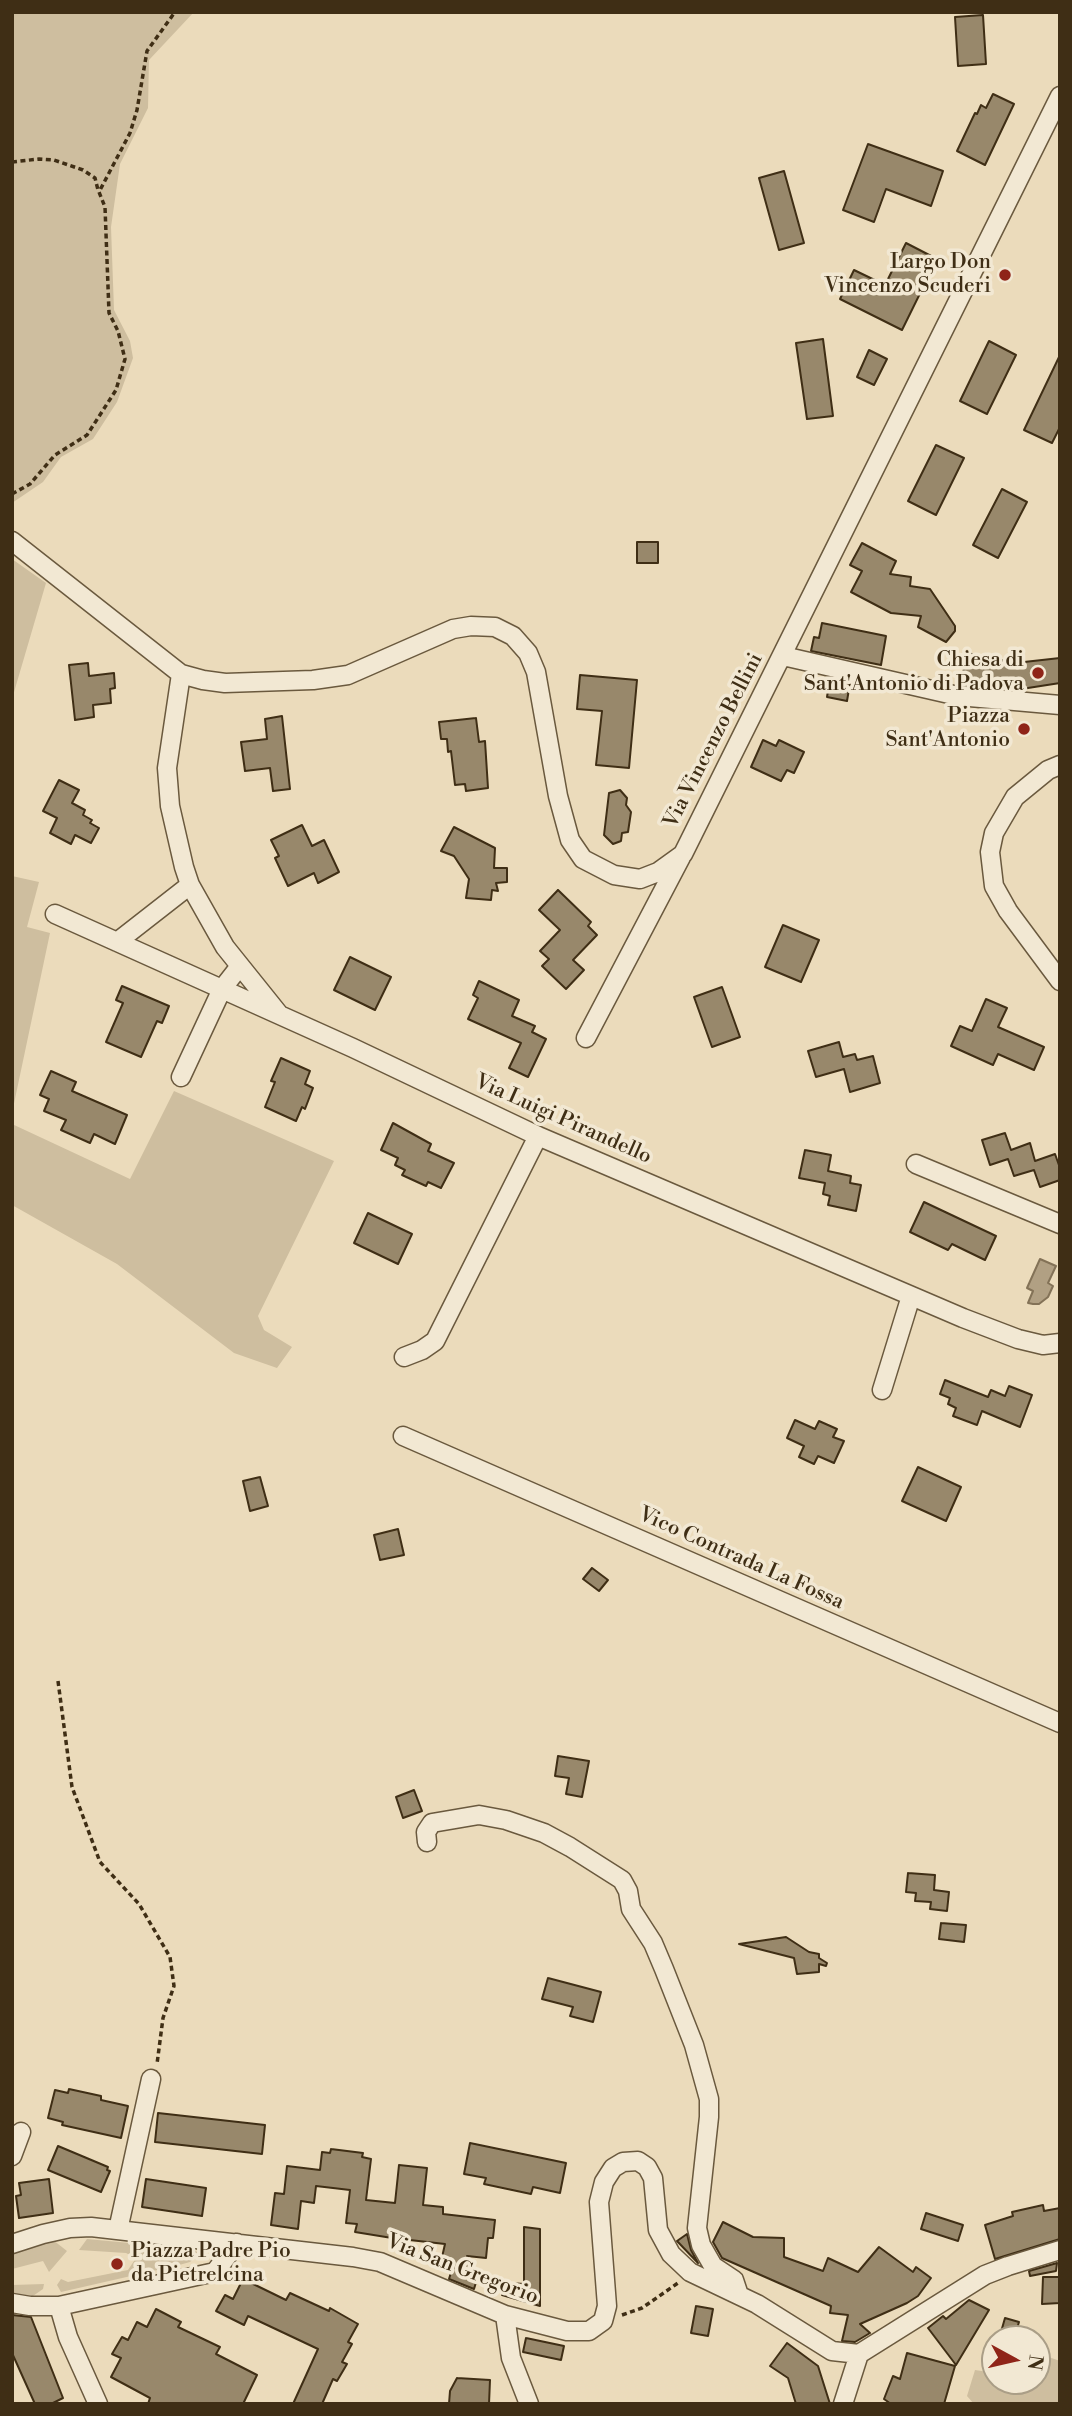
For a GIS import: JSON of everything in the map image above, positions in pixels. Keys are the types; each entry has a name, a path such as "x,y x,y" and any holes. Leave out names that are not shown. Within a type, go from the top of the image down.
{"street":[{"name":"Via Vincenzo Bellini","path":"12,541 181,674 204,680 225,683 313,680 348,675 453,629 471,625 495,627 513,636 528,653 536,671 558,796 570,840 583,859 614,876 640,879 658,872 683,854 1060,96"},
{"path":"783,656 958,696 1060,705"},
{"path":"181,674 167,768 170,806 184,867 190,884 225,947 280,1015"},
{"path":"1060,765 1048,769 1015,797 994,832 990,852 994,886 1008,911 1060,981"},
{"path":"586,1038 683,854"},
{"path":"117,942 190,884"},
{"name":"Via Luigi Pirandello","path":"55,914 280,1015 538,1136 911,1296 1018,1339 1043,1345 1060,1343"},
{"path":"181,1077 222,989 240,966"},
{"path":"404,1357 436,1341 538,1136"},
{"path":"916,1164 1060,1224"},
{"path":"882,1390 911,1296"},
{"name":"Vico Contrada La Fossa","path":"403,1436 1060,1723"},
{"path":"426,1842 426,1832 432,1824 479,1815 506,1820 544,1833 622,1880 628,1891 631,1909 653,1943 694,2045 709,2099 697,2228 701,2245 713,2266 734,2280 739,2295"},
{"path":"118,2230 152,2079"},
{"path":"12,2156 21,2132"},
{"path":"603,2321 607,2292 599,2202 604,2182 613,2168 623,2162 638,2161 648,2167 653,2178 658,2230 671,2254 690,2272 757,2304 832,2351 859,2354 985,2275 1060,2250"},
{"name":"Via San Gregorio","path":"12,2244 70,2228 91,2227 237,2243 380,2262 505,2315 567,2330 589,2331 603,2321"},
{"path":"12,2303 60,2306 215,2272 237,2243"},
{"path":"60,2306 68,2337 98,2404"},
{"path":"505,2315 511,2358 529,2404"},
{"path":"844,2404 859,2354"}],"path":[{"path":"99,192 130,133 137,110 147,51 175,12"},
{"path":"12,162 54,160 83,170 95,178 105,207 109,313 118,331 124,359 116,390 87,435 55,455 30,484 12,494"},
{"path":"58,1681 72,1787 100,1862 139,1904 170,1958 174,1986 163,2018 160,2054 152,2079"},
{"path":"603,2321 642,2308 672,2290 690,2272"}],"shaded area":[{"path":"12,12 194,12 149,60 148,108 120,164 111,227 114,310 130,341 133,358 117,402 93,439 61,457 43,482 12,503"},
{"path":"12,559 46,583 12,699"},
{"path":"12,876 39,882 27,927 50,933 12,1113"},
{"path":"174,1091 334,1161 258,1316 264,1330 292,1347 277,1368 234,1353 117,1264 12,1205 12,1124 130,1179"},
{"path":"1040,1259 1056,1266 1048,1283 1053,1286 1048,1297 1039,1304 1028,1303 1033,1291 1027,1288"},
{"path":"87,2239 193,2249 197,2252 190,2262 61,2292 57,2285 61,2279 68,2282 128,2270 136,2258 126,2253 79,2250"},
{"path":"53,2240 67,2251 49,2272 43,2261 12,2269 12,2254"},
{"path":"44,2284 43,2289 30,2298 12,2298 12,2285"},
{"path":"1051,2358 1060,2361 1060,2404 974,2404 967,2396 975,2370 981,2371 981,2395 1051,2395"}],"building":[{"path":"983,15 986,64 958,66 955,17"},
{"path":"993,94 1014,104 985,165 957,151 975,113 977,114 981,105 986,108"},
{"path":"868,144 943,171 931,206 886,189 874,222 843,210"},
{"path":"784,171 804,243 779,250 759,178"},
{"path":"906,243 937,259 902,330 840,299 854,270 885,285"},
{"path":"823,339 833,416 807,419 796,343"},
{"path":"989,341 1016,355 987,414 960,401"},
{"path":"869,350 887,359 874,385 857,377"},
{"path":"1060,355 1060,427 1052,443 1024,430"},
{"path":"936,445 964,458 936,515 908,501"},
{"path":"1002,489 1027,502 998,558 973,545"},
{"path":"637,542 658,542 658,563 637,563"},
{"path":"862,543 896,561 890,574 911,577 910,586 930,589 955,626 955,631 946,642 918,627 921,616 891,613 851,592 862,571 850,565"},
{"path":"822,623 886,636 881,665 811,651 814,637 819,638"},
{"path":"968,653 1015,663 1060,658 1060,683 1015,690 960,684"},
{"path":"88,663 89,676 114,673 115,688 110,689 111,703 93,705 94,717 75,720 69,665"},
{"path":"580,675 637,680 629,768 596,765 602,711 577,709"},
{"path":"830,678 850,683 847,701 827,697"},
{"path":"282,716 290,789 273,791 270,768 245,771 241,742 267,739 265,719"},
{"path":"476,718 479,742 485,741 488,788 466,791 465,784 455,785 451,751 448,752 447,739 441,739 439,722"},
{"path":"763,740 776,746 779,740 804,752 794,773 787,770 781,781 751,767"},
{"path":"59,780 79,790 72,803 85,810 83,815 99,828 91,843 75,835 71,844 50,833 57,818 43,811"},
{"path":"620,790 627,798 626,805 631,812 628,832 622,833 621,841 613,844 604,835 609,793"},
{"path":"302,825 312,846 324,840 339,872 318,883 314,873 288,886 275,858 279,856 271,840"},
{"path":"454,827 495,848 494,868 507,868 507,882 496,883 498,891 492,890 491,900 466,898 469,879 454,856 441,851"},
{"path":"558,890 591,922 588,926 597,935 573,960 584,970 566,989 542,966 549,959 540,951 560,930 539,910"},
{"path":"783,925 819,940 801,982 765,967"},
{"path":"350,957 391,977 375,1010 334,990"},
{"path":"479,981 519,1000 512,1016 535,1026 532,1032 546,1039 528,1077 509,1068 521,1043 468,1019 478,998 473,995"},
{"path":"122,986 169,1006 162,1023 157,1021 141,1057 106,1042 123,1003 116,1000"},
{"path":"722,987 740,1037 712,1047 694,997"},
{"path":"986,999 1007,1008 998,1027 1044,1047 1034,1070 998,1054 993,1065 951,1046 960,1026 972,1031"},
{"path":"839,1042 843,1057 855,1054 857,1060 873,1056 880,1083 850,1092 844,1069 816,1077 808,1051"},
{"path":"281,1058 310,1071 305,1084 313,1088 305,1109 302,1107 296,1121 265,1107 275,1082 271,1081"},
{"path":"51,1071 76,1082 72,1091 127,1115 115,1144 94,1134 90,1143 61,1130 66,1120 44,1111 49,1099 40,1095"},
{"path":"393,1123 431,1144 428,1151 454,1163 441,1188 428,1182 426,1186 402,1175 405,1170 395,1165 398,1158 381,1150"},
{"path":"1005,1133 1011,1150 1030,1143 1035,1161 1055,1154 1060,1168 1060,1180 1040,1187 1034,1170 1014,1176 1008,1159 990,1165 982,1140"},
{"path":"805,1150 831,1155 828,1171 851,1176 850,1183 861,1185 856,1211 828,1205 830,1196 823,1194 825,1183 799,1178"},
{"path":"924,1202 996,1236 985,1260 952,1244 948,1250 910,1232"},
{"path":"368,1213 412,1234 398,1264 354,1243"},
{"path":"945,1380 988,1397 991,1390 1005,1396 1009,1386 1032,1395 1020,1427 982,1411 977,1425 953,1416 956,1408 948,1404 950,1398 940,1394"},
{"path":"795,1420 815,1429 819,1421 837,1429 833,1437 844,1441 834,1463 818,1456 814,1464 799,1457 804,1446 787,1438"},
{"path":"918,1467 961,1487 946,1521 902,1501"},
{"path":"260,1477 268,1506 250,1511 243,1481"},
{"path":"398,1529 404,1555 380,1560 374,1535"},
{"path":"592,1568 608,1580 599,1591 583,1579"},
{"path":"558,1756 589,1761 582,1797 566,1794 569,1778 555,1776"},
{"path":"414,1790 422,1811 403,1818 396,1797"},
{"path":"908,1873 935,1875 934,1890 949,1892 947,1911 930,1909 931,1902 915,1901 916,1893 906,1892"},
{"path":"941,1923 966,1925 964,1942 939,1939"},
{"path":"786,1937 809,1952 819,1954 819,1958 827,1963 826,1966 819,1964 819,1972 797,1974 794,1958 739,1944"},
{"path":"548,1978 601,1992 593,2022 570,2016 573,2007 542,1999"},
{"path":"69,2089 101,2096 101,2100 128,2106 121,2138 62,2125 63,2122 48,2118 55,2090 68,2093"},
{"path":"158,2113 265,2125 262,2154 155,2142"},
{"path":"470,2143 566,2163 560,2193 533,2187 531,2194 484,2184 486,2178 464,2174"},
{"path":"58,2146 108,2167 107,2170 110,2171 101,2192 48,2170"},
{"path":"331,2149 363,2153 362,2157 371,2159 366,2200 395,2203 399,2165 427,2168 423,2205 443,2207 443,2214 495,2220 493,2238 488,2238 486,2258 467,2256 477,2279 474,2289 449,2279 452,2269 440,2266 445,2244 355,2232 357,2224 346,2223 350,2190 316,2186 314,2203 301,2201 298,2229 271,2225 275,2193 284,2194 287,2166 320,2170 322,2152 330,2153"},
{"path":"49,2179 53,2213 19,2218 16,2196 21,2195 19,2183"},
{"path":"146,2179 206,2188 202,2216 142,2207"},
{"path":"1043,2205 1044,2211 1060,2208 1060,2239 995,2259 985,2225 1013,2216 1012,2212"},
{"path":"926,2213 963,2225 958,2241 921,2229"},
{"path":"723,2222 753,2237 784,2238 784,2257 823,2271 828,2258 858,2272 879,2247 913,2272 916,2267 931,2278 918,2296 860,2324 870,2333 855,2342 842,2341 848,2315 830,2313 831,2306 722,2258 713,2242"},
{"path":"524,2227 540,2229 540,2306 502,2295 509,2283 524,2284"},
{"path":"687,2234 691,2250 698,2263 677,2241"},
{"path":"1057,2263 1056,2271 1030,2276 1029,2271"},
{"path":"1043,2277 1060,2277 1060,2303 1042,2304"},
{"path":"243,2279 286,2300 290,2293 329,2311 330,2308 358,2324 348,2342 352,2344 342,2362 347,2364 337,2381 333,2379 322,2404 293,2404 318,2349 248,2316 244,2325 216,2311 225,2295 233,2299"},
{"path":"969,2300 989,2310 956,2365 928,2328 943,2316 946,2319"},
{"path":"696,2306 713,2309 708,2336 691,2333"},
{"path":"156,2309 181,2322 178,2327 220,2347 216,2354 257,2375 243,2404 148,2404 150,2398 111,2377 121,2358 112,2354 122,2337 128,2340 137,2322 147,2327"},
{"path":"12,2315 31,2317 63,2398 51,2404 35,2404 12,2353"},
{"path":"1005,2318 1019,2322 1018,2325 1003,2325"},
{"path":"526,2338 564,2346 561,2360 523,2352"},
{"path":"787,2343 818,2366 830,2404 796,2404 788,2378 770,2366"},
{"path":"907,2353 955,2366 944,2404 891,2404 884,2399 893,2376 900,2379"},
{"path":"457,2378 490,2380 489,2404 449,2404 450,2391"}],"place":[{"name":"Largo Don Vincenzo Scuderi","path":"1005,275"},
{"name":"Chiesa di Sant'Antonio di Padova","path":"1038,673"},
{"name":"Piazza Sant'Antonio","path":"1024,729"},
{"name":"Piazza Padre Pio da Pietrelcina","path":"117,2264"}]}
